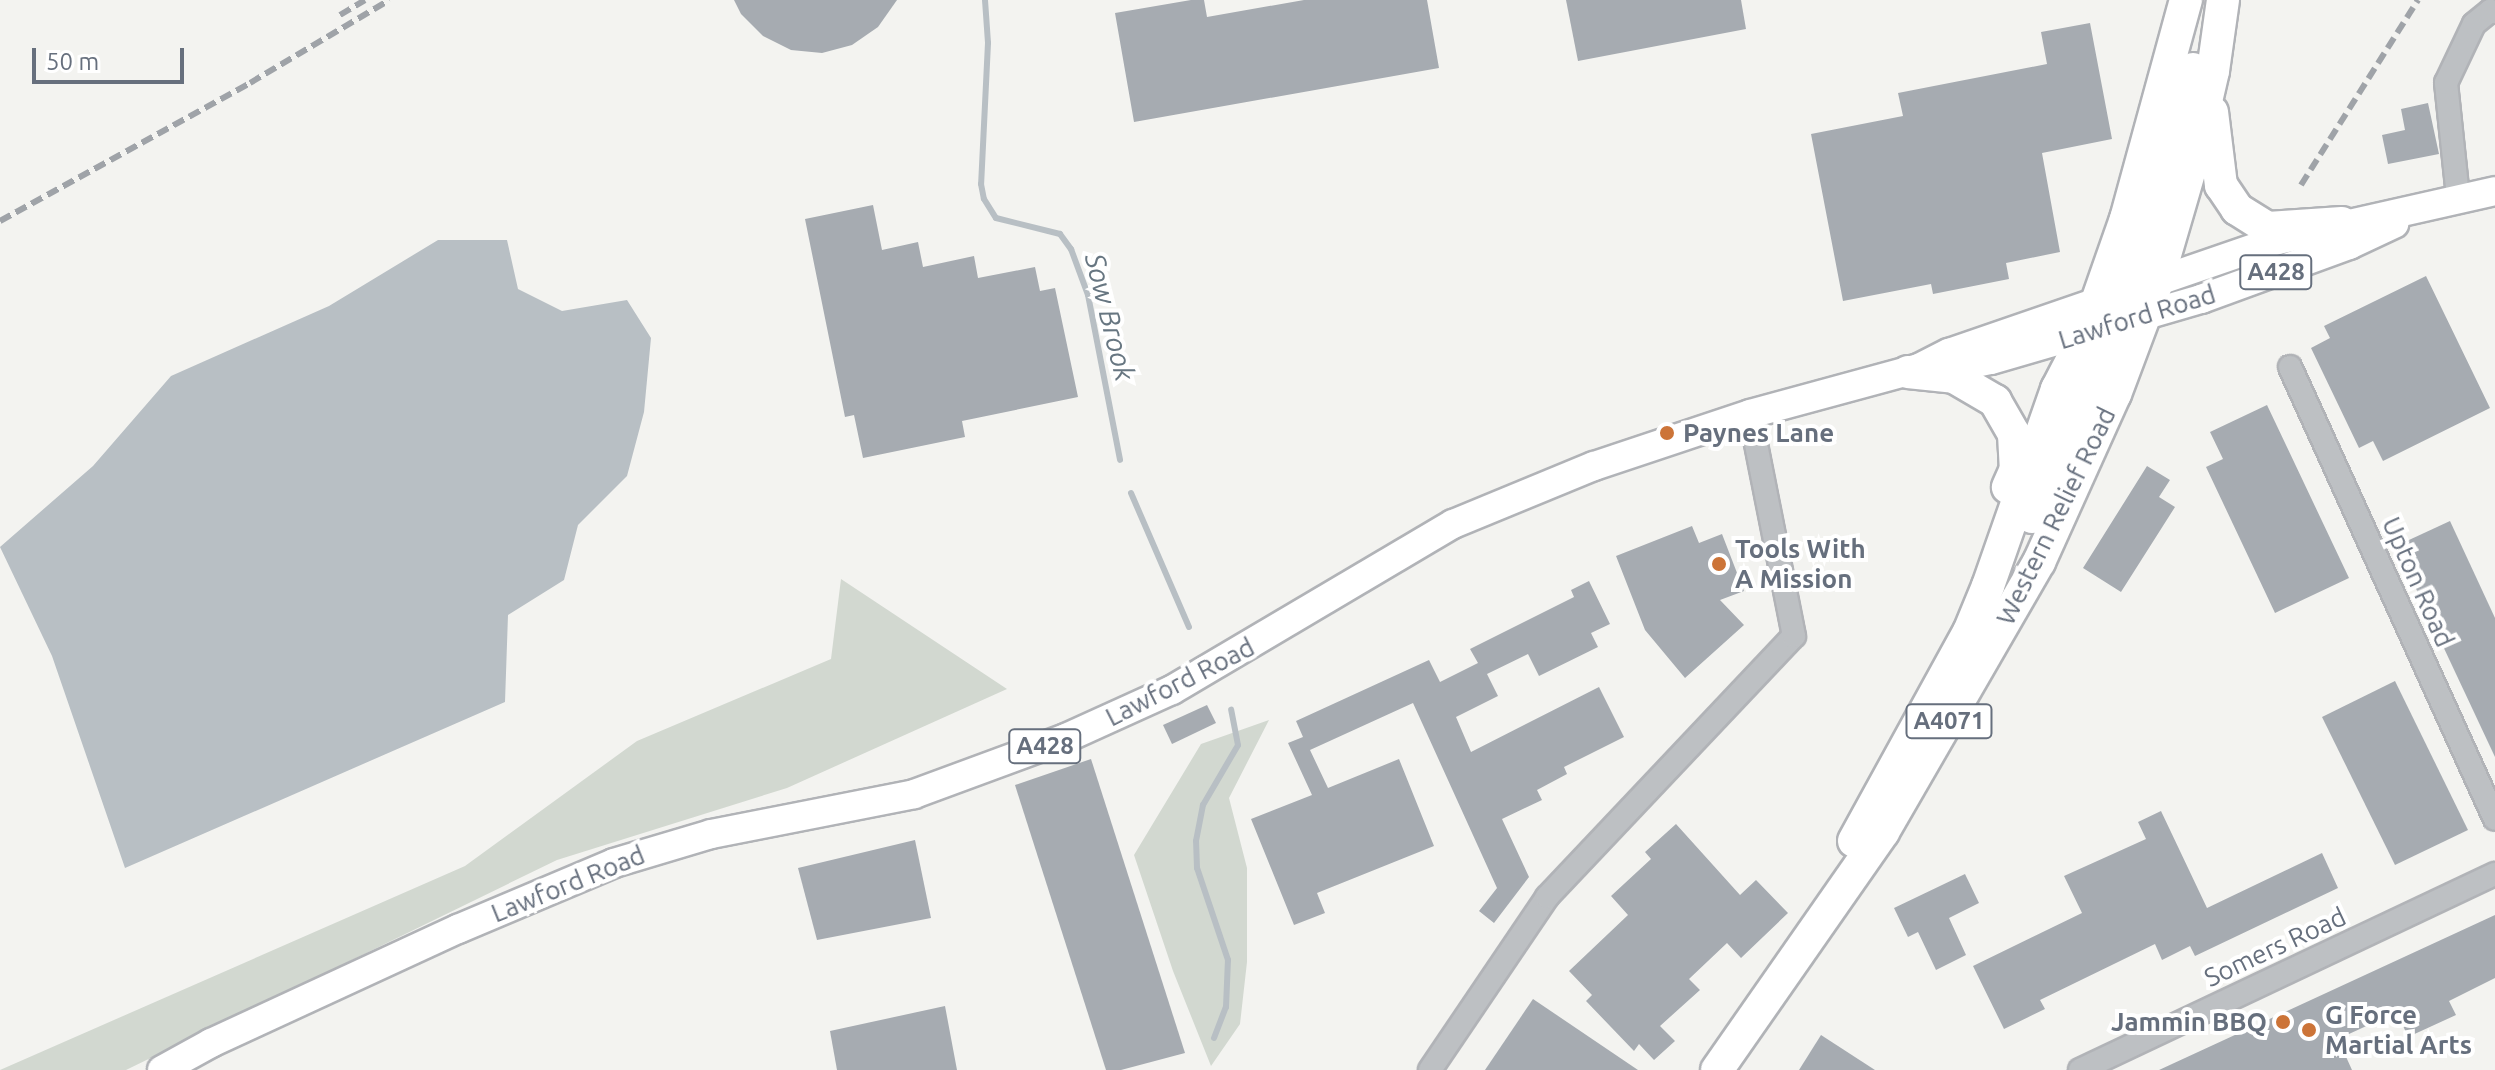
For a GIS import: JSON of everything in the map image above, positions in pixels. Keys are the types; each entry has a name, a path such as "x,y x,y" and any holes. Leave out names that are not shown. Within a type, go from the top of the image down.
{"highway":[{"name":"Western Relief Road","path":"1717,1070 1883,832 2039,562 2115,394 2126,219 2186,0"},
{"path":"2118,310 2137,261 2211,0"},
{"name":"Western Relief Road","path":"1777,984 1969,632 2057,389 2118,310 2192,162 2210,85 2223,0"},
{"path":"2210,85 2221,185 2237,209 2268,228 2342,223"},
{"path":"1913,370 1954,377 1983,392 1995,401 2014,434 2016,469 1978,563 1969,632"}],"main road":[{"name":"Lawford Road","path":"162,1070 211,1043 458,929 614,863 711,834 914,794 1066,738 1172,690 1239,653 1453,524 1594,466 1750,414 1913,370 1960,368 2118,310 2278,240 2342,223 2495,191"},
{"name":"Lawford Road","path":"2118,310 2201,299 2349,245 2447,200"}],"street":[{"path":"2447,200 2446,83 2474,24 2490,11 2495,12"},
{"name":"Upton Road","path":"2290,367 2495,819"},
{"path":"1430,1070 1547,897 1794,636 1750,414"},
{"name":"Somers Road","path":"2080,1070 2495,874"}],"shaded area":[{"path":"438,240 507,240 518,289 562,311 627,300 651,338 644,412 627,476 578,525 564,580 508,615 505,702 125,868 52,656 0,547 93,466 171,376 329,306"},
{"path":"841,579 1007,689 787,788 557,860 126,1070 0,1070 465,866 637,741 831,659"},
{"path":"1269,720 1229,798 1247,868 1247,962 1240,1024 1211,1066 1173,971 1134,855 1201,744"}],"building":[{"path":"734,0 897,0 878,27 852,45 822,53 791,50 763,36 741,14"},
{"path":"1204,0 1207,17 1304,0 1427,0 1439,68 1134,122 1115,13"},
{"path":"1566,0 1741,0 1746,29 1578,61"},
{"path":"2090,23 2112,139 2042,153 2060,252 2006,263 2009,279 1933,294 1931,284 1843,301 1811,134 1903,116 1898,93 2047,64 2041,32"},
{"path":"2428,103 2439,154 2388,164 2382,135 2405,130 2401,109"},
{"path":"873,205 882,250 918,242 923,267 974,256 978,278 1035,267 1040,291 1055,288 1078,397 962,421 965,437 863,458 854,415 845,417 805,219"},
{"path":"2426,276 2490,408 2383,461 2373,441 2359,448 2311,348 2330,338 2324,326"},
{"path":"2267,405 2349,578 2275,613 2206,467 2223,459 2210,432"},
{"path":"2147,466 2170,480 2159,497 2175,507 2121,592 2083,568"},
{"path":"2450,521 2495,618 2495,757 2396,546"},
{"path":"1692,526 1699,543 1722,534 1744,591 1720,600 1744,625 1685,678 1645,630 1616,556"},
{"path":"1589,581 1610,624 1591,633 1598,647 1539,676 1528,654 1487,674 1498,696 1456,717 1471,752 1599,687 1624,737 1564,767 1567,774 1537,790 1542,800 1502,819 1529,877 1494,923 1479,911 1497,888 1413,703 1310,750 1328,788 1399,759 1434,846 1317,893 1325,913 1294,925 1251,819 1312,795 1288,743 1303,737 1296,721 1429,660 1440,682 1478,663 1470,649 1574,597 1571,590"},
{"path":"2395,681 2468,830 2395,865 2322,717"},
{"path":"1207,705 1216,723 1172,744 1163,725"},
{"path":"1091,759 1185,1053 1121,1070 1106,1070 1015,785"},
{"path":"2161,811 2207,908 2322,853 2338,888 2195,956 2190,946 2162,960 2155,944 2040,1000 2045,1009 2004,1029 1973,966 2082,913 2064,876 2146,839 2138,822"},
{"path":"1676,824 1740,895 1756,880 1788,913 1741,958 1727,943 1689,979 1700,990 1660,1026 1675,1041 1654,1060 1639,1044 1634,1051 1586,1001 1592,995 1569,971 1628,915 1611,896 1651,859 1645,852"},
{"path":"915,840 931,918 817,940 798,868"},
{"path":"1965,874 1979,903 1949,918 1966,955 1936,970 1918,932 1908,937 1894,908"},
{"path":"2495,915 2495,978 2449,1001 2456,1015 2408,1037 2397,1012 2338,1039 2352,1070 2159,1070"},
{"path":"1533,999 1638,1070 1485,1070"},
{"path":"945,1006 957,1070 837,1070 830,1031"},
{"path":"1821,1035 1875,1070 1799,1070"}],"waterway":[{"name":"Sow Brook","path":"985,0 988,43 981,184 984,199 996,218 1060,234 1071,249 1088,295 1120,460"},
{"name":"Sow Brook","path":"1131,493 1189,627"},
{"name":"Sow Brook","path":"1214,1038 1226,1007 1228,960 1197,868 1196,841 1203,805 1238,745 1231,710"}],"railway":[{"path":"340,15 365,0"},
{"path":"0,221 250,83 389,0"},
{"path":"2301,185 2418,0"}],"place":[{"name":"Paynes Lane","path":"1667,433"},
{"name":"Tools With A Mission","path":"1719,564"},
{"name":"Jammin BBQ","path":"2283,1022"},
{"name":"G Force Martial Arts","path":"2309,1030"}]}
